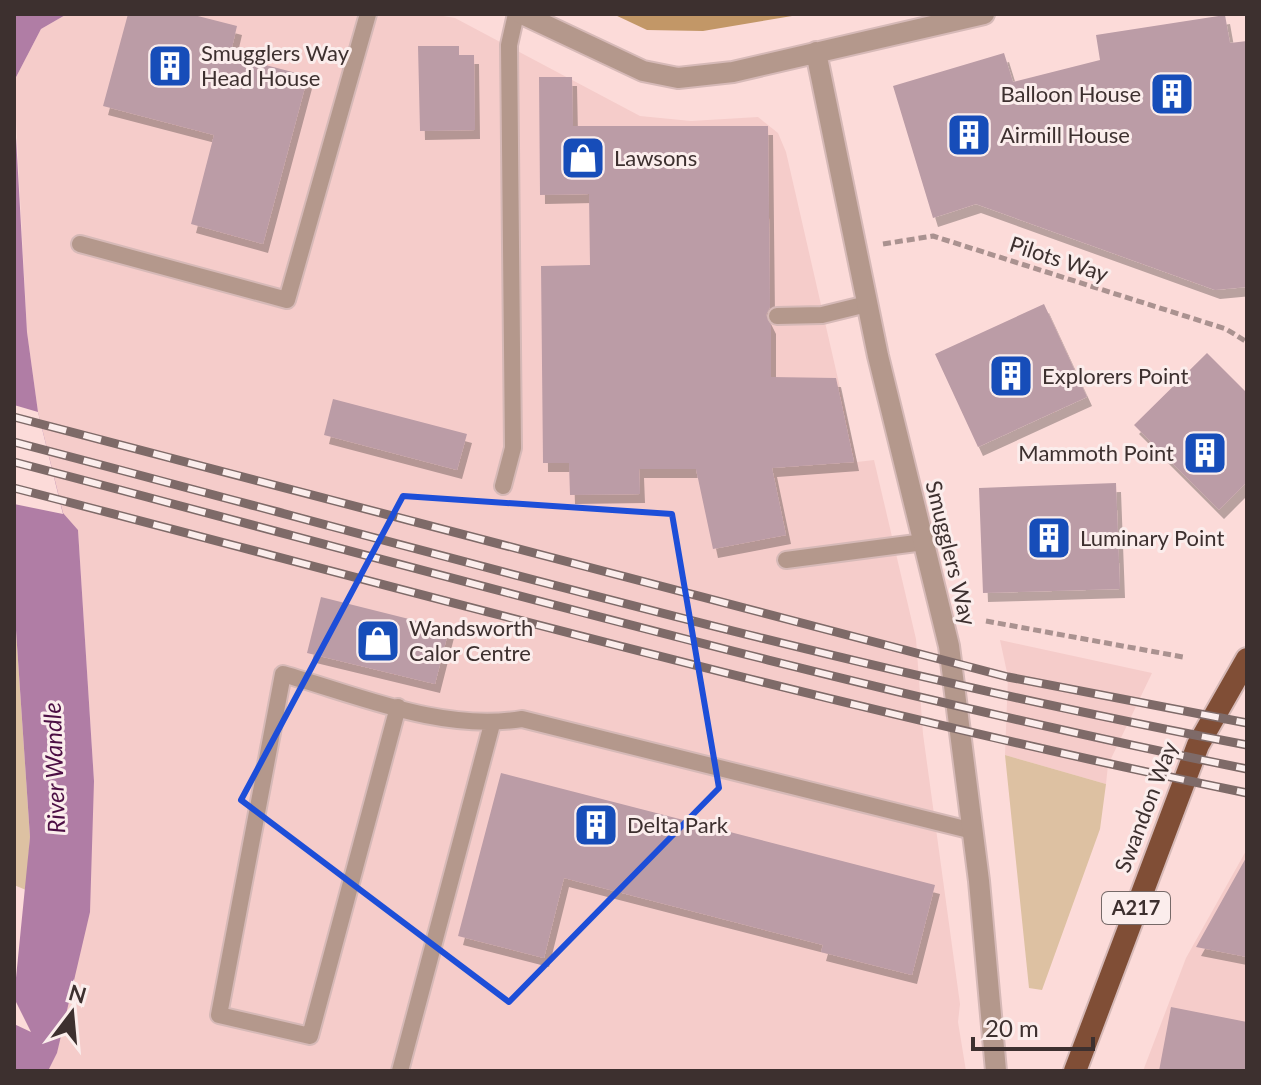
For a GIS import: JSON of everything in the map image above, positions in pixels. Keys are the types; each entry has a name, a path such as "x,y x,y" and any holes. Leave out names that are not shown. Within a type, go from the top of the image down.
{"highway":[{"name":"Swandon Way","path":"1075,1071 1198,745 1247,659"}],"street":[{"path":"519,14 643,71 678,78 733,72 984,14"},
{"name":"Smugglers Way","path":"816,52 867,304 949,646 973,831 992,1004 996,1071"}],"lane":[{"path":"80,244 287,300 368,14"},
{"path":"503,486 513,448 509,45 519,14"},
{"path":"777,316 822,315 867,304"},
{"path":"786,560 924,542"},
{"path":"398,707 310,1036 219,1015 283,674 398,707 424,715 492,724 522,719 973,831"},
{"path":"400,1071 492,724"}],"path":[{"name":"Pilots Way","path":"856,248 933,236 1226,329 1247,342"},
{"path":"986,621 1183,657"}],"highlighted area":[{"path":"403,496 672,514 719,788 509,1002 241,800"}],"shaded area":[{"path":"67,14 431,14 455,18 640,116 691,121 758,117 778,133 786,152 857,462 874,460 916,639 923,734 960,1004 958,1022 966,1071 48,1071 57,1053 94,781 78,530 63,514 38,412 27,332 14,81 41,29"},
{"path":"613,14 804,14 703,31 647,30"},
{"path":"14,601 30,837 26,890 14,885"},
{"path":"1000,640 1152,673 1108,765 1106,784 1005,755 1008,677"},
{"path":"1005,755 1106,784 1100,829 1042,990 1029,988"},
{"path":"1247,849 1247,1071 1143,1071 1186,958"}],"water":[{"path":"14,14 67,14 41,29 14,81"},
{"name":"River Wandle","path":"14,102 27,332 38,412 63,513 78,530 94,781 90,912 57,1053 48,1071 14,1071 14,1024 31,1032 14,998 30,837 14,601"}],"pier":[{"path":"14,405 38,412 63,514 14,504"}],"building":[{"path":"128,14 190,14 237,26 230,56 308,76 263,244 191,224 214,135 103,106"},
{"path":"1225,15 1230,43 1247,41 1247,287 1215,290 976,204 933,218 893,86 1004,53 1013,82 1100,60 1096,35"},
{"path":"418,46 459,46 459,55 474,55 475,130 420,131"},
{"path":"539,77 572,77 573,126 768,126 770,307 766,315 771,325 771,377 836,378 854,462 772,468 786,535 713,549 696,469 639,469 640,494 570,495 569,463 543,463 541,266 590,265 589,194 540,195"},
{"name":"Explorers Point","path":"1044,304 1087,397 978,447 935,354"},
{"name":"Mammoth Point","path":"1207,353 1247,393 1247,482 1219,510 1134,425"},
{"path":"333,399 467,434 457,470 324,435"},
{"name":"Luminary Point","path":"1116,483 1120,589 983,593 979,488"},
{"name":"Wandsworth Calor Centre","path":"321,597 449,629 435,684 307,653"},
{"name":"Delta Park","path":"501,773 935,885 912,975 821,952 823,945 564,878 544,958 458,936"},
{"path":"1247,856 1247,957 1196,947"},
{"path":"1171,1007 1247,1022 1247,1071 1159,1071"}],"railway":[{"path":"14,417 1008,677 1247,723"},
{"path":"14,442 782,643 936,680 1247,745"},
{"path":"14,462 783,664 1247,769"},
{"path":"14,488 783,687 1247,793"}],"place":[{"name":"Smugglers Way Head House","path":"170,66"},
{"name":"Balloon House","path":"1172,94"},
{"name":"Airmill House","path":"969,135"},
{"name":"Lawsons","path":"583,158"},
{"name":"Explorers Point","path":"1011,376"},
{"name":"Mammoth Point","path":"1205,453"},
{"name":"Luminary Point","path":"1049,538"},
{"name":"Wandsworth Calor Centre","path":"378,641"},
{"name":"Delta Park","path":"596,825"}]}
